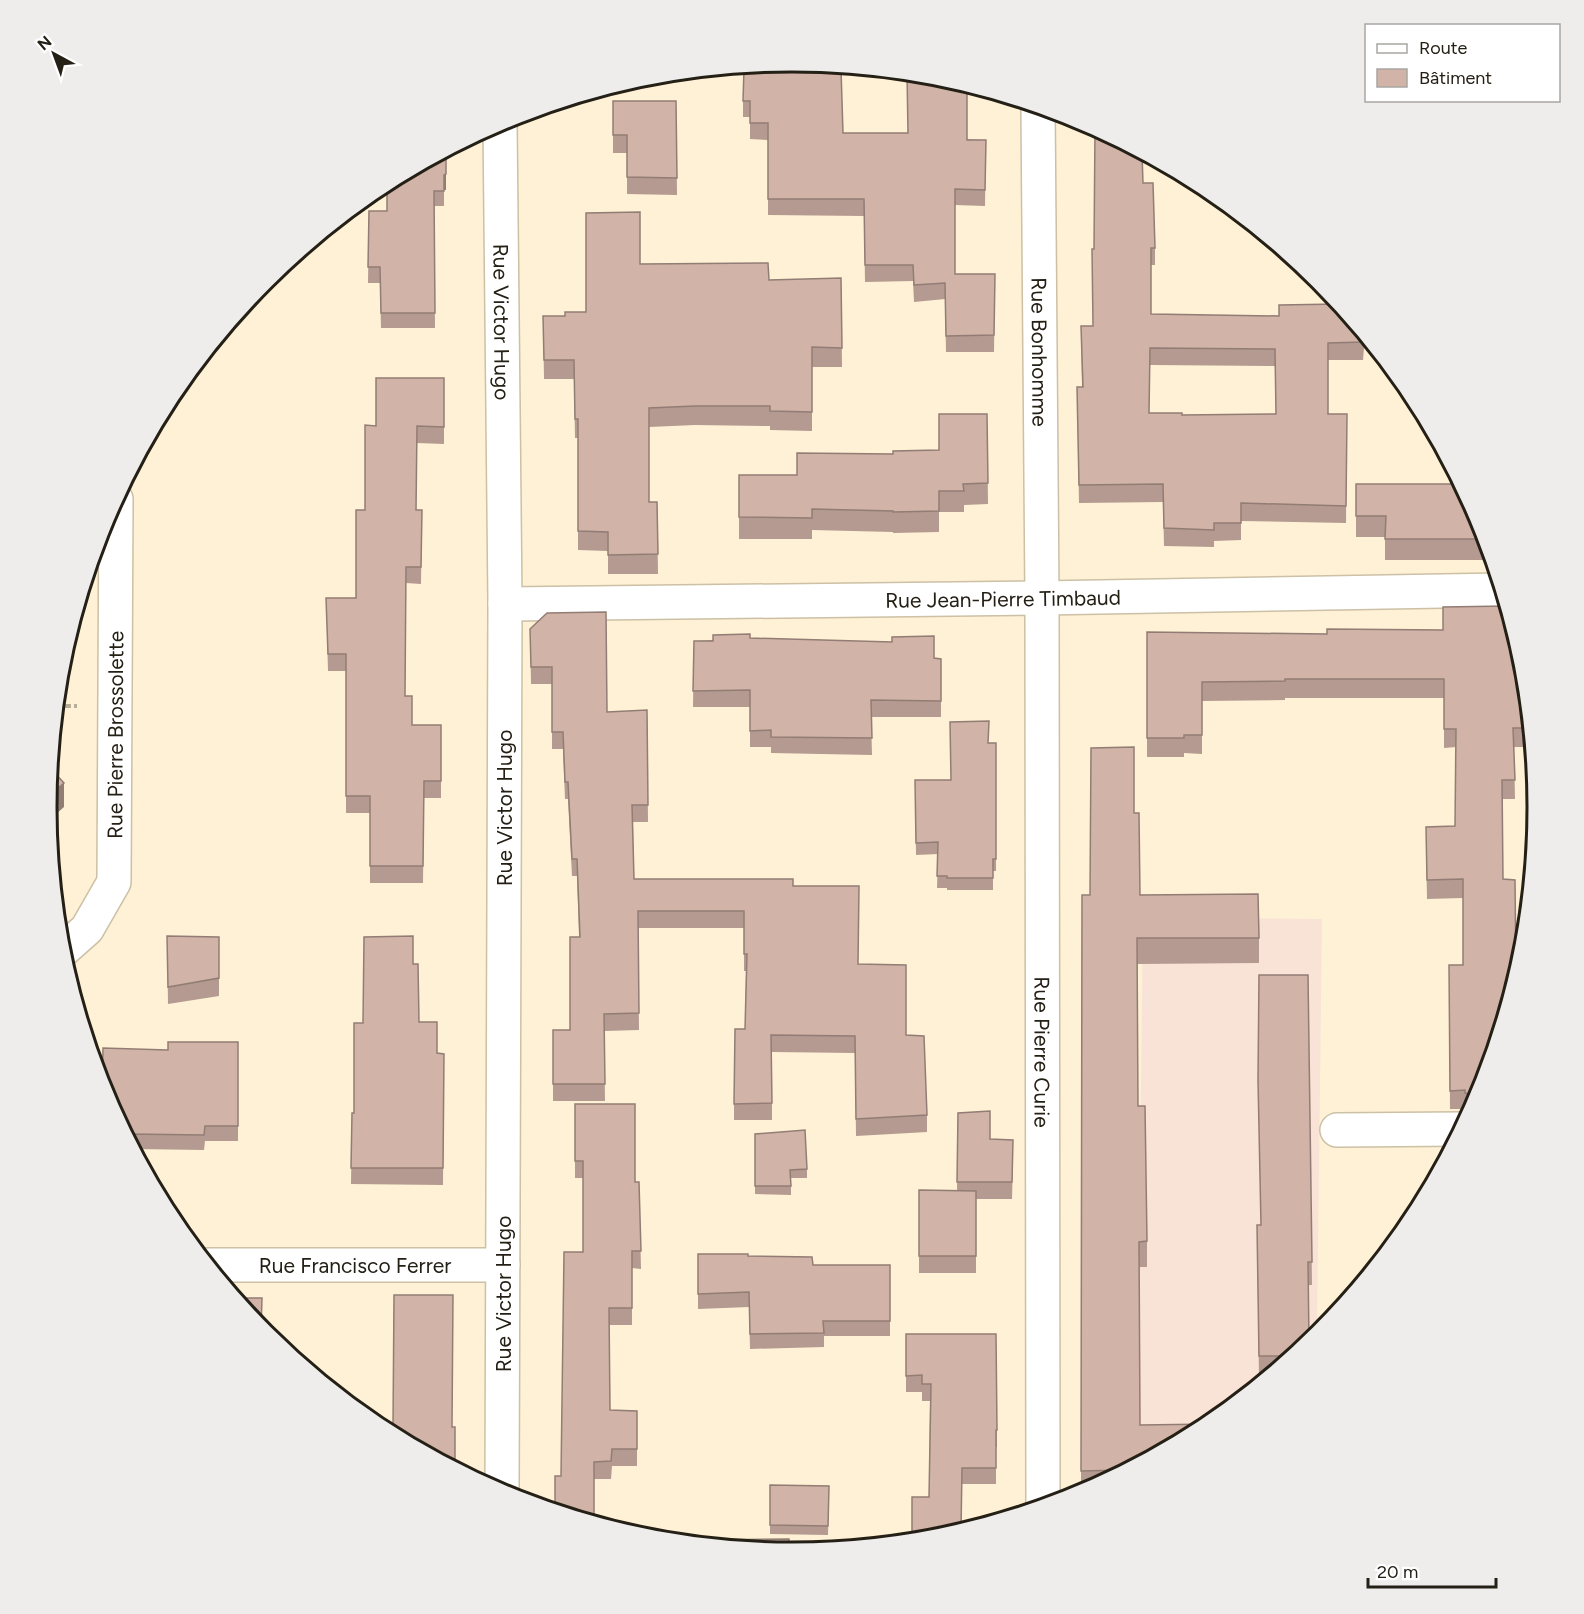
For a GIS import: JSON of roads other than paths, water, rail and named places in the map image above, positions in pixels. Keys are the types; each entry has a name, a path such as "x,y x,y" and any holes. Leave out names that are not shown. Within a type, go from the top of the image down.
{"street":[{"name":"Rue Bonhomme","path":"1038,115 1042,598"},
{"name":"Rue Victor Hugo","path":"500,133 505,604 502,1482"},
{"name":"Rue Pierre Brossolette","path":"70,944 87,929 114,882 105,559 109,536"},
{"name":"Rue Jean-Pierre Timbaud","path":"505,604 1494,590"},
{"name":"Rue Pierre Curie","path":"1042,598 1043,1497"},
{"path":"1337,1130 1452,1129"},
{"name":"Rue Francisco Ferrer","path":"217,1264 503,1265"}]}
